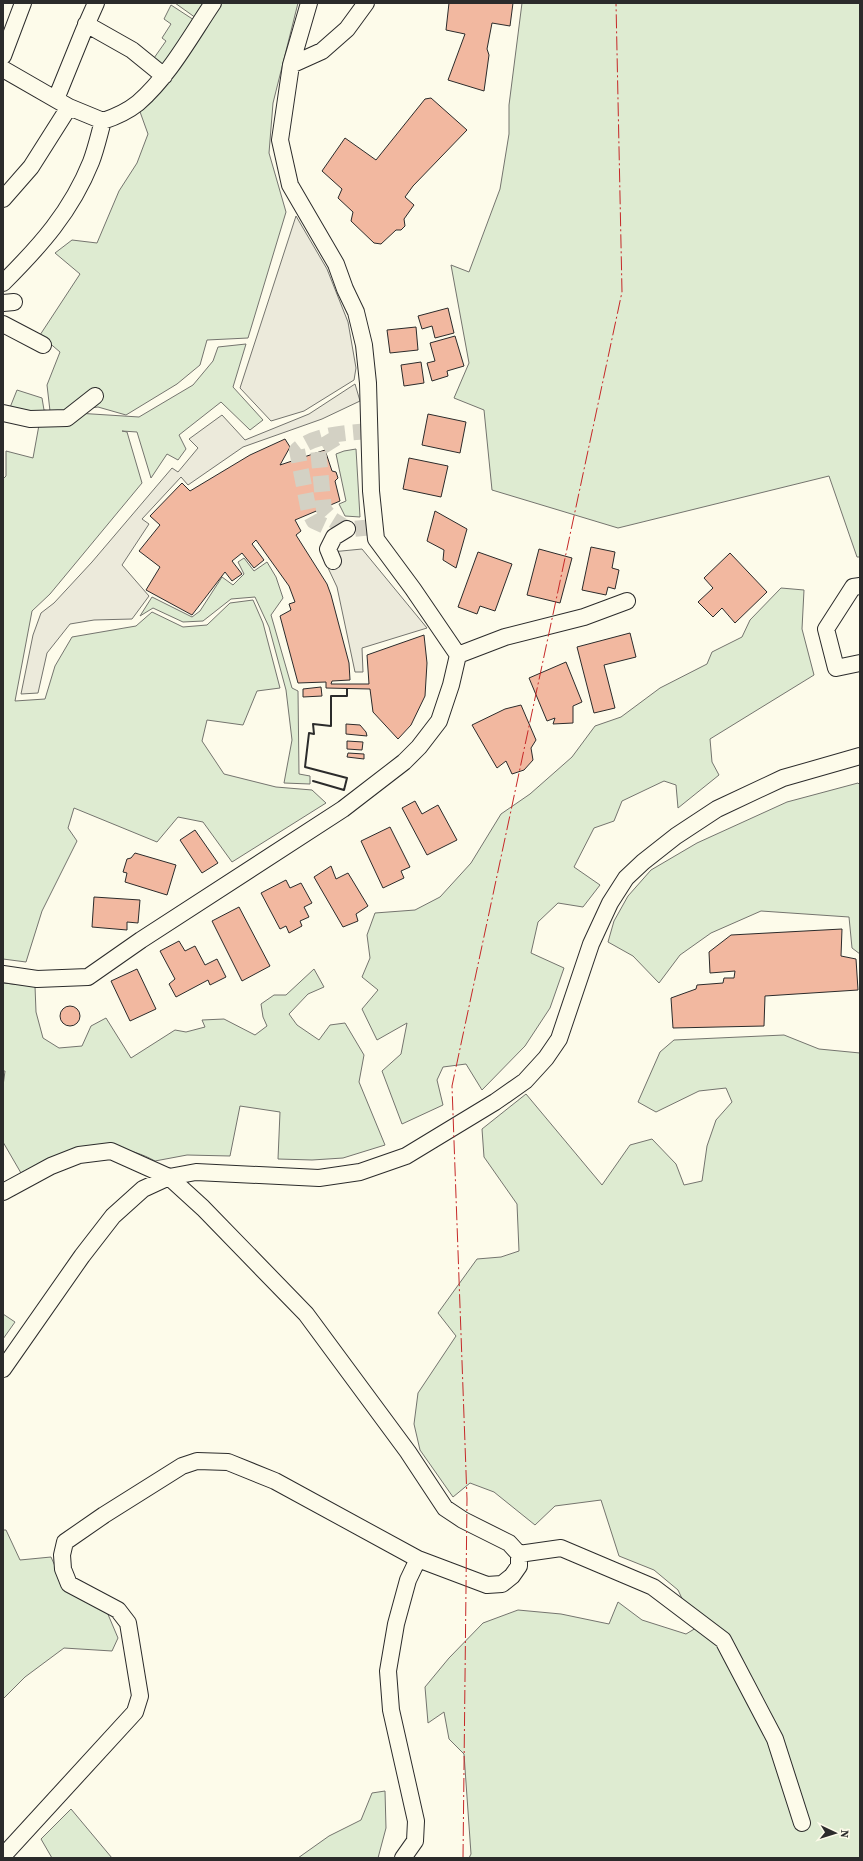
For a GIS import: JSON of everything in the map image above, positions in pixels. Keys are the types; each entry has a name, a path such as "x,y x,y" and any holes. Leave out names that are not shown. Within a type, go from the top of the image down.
{"street":[{"path":"3,56 23,3"},
{"path":"3,199 31,167 63,103 86,24 96,3"},
{"path":"3,69 63,103 103,121 117,116 137,103 164,76 213,3"},
{"path":"3,974 37,979 88,977 141,940 343,809 404,762 419,747 439,721 451,685 458,655 413,589 376,539 371,491 368,383 364,344 356,312 345,289 336,264 290,185 280,140 291,65 309,3"},
{"path":"291,65 322,51 347,29 366,3"},
{"path":"86,24 132,50 164,76"},
{"path":"3,283 41,245 68,208 91,162 103,121"},
{"path":"3,324 43,345"},
{"path":"3,413 30,419 67,418 95,396"},
{"path":"333,561 328,549 334,537 347,529"},
{"path":"860,586 853,587 826,629 836,668 860,663"},
{"path":"458,655 505,637 584,617 627,601"},
{"path":"3,1369 82,1256 113,1216 143,1189 169,1177 196,1172 319,1178 360,1172 406,1156 495,1102 525,1081 546,1058 559,1039 591,944 610,903 626,878 643,862 676,836 716,809 783,778 860,756"},
{"path":"3,1192 51,1166 79,1156 111,1151 169,1177 203,1208 306,1314 408,1452 445,1508 463,1520 509,1543 518,1554 519,1566 512,1576 502,1584 488,1585 418,1559 275,1481 228,1462 197,1460 182,1466 78,1532 65,1542 62,1555 63,1569 69,1584 118,1610 128,1623 140,1696 135,1712 3,1856"},
{"path":"518,1554 561,1548 653,1586 723,1640 775,1739 802,1823"},
{"path":"403,1858 415,1841 416,1821 390,1710 388,1671 396,1624 408,1580 418,1559"}],"green space":[{"path":"175,3 204,3 196,18"},
{"path":"217,3 298,3 273,103 269,153 286,212 248,338 207,340 200,365 177,384 126,415 98,407 61,412 139,417 193,385 213,361 218,347 246,344 233,387 263,420 250,430 221,402 179,435 186,449 178,460 167,454 151,478 137,432 122,431 127,432 142,483 50,594 32,611 15,701 45,699 55,666 72,637 136,626 152,612 183,627 207,625 230,603 253,600 263,623 280,688 257,691 243,725 207,720 202,741 224,774 276,787 312,790 326,803 232,862 203,822 178,817 157,842 74,808 68,828 77,841 42,911 26,962 3,959 3,479 6,476 6,451 33,458 39,425 9,410 17,390 42,398 44,410 50,411 47,385 60,352 40,335 80,274 55,253 72,240 97,243 119,191 137,163 148,134 139,109"},
{"path":"522,3 860,3 860,557 857,557 829,476 618,528 492,490 484,410 454,398 469,363 451,265 469,272 500,189 509,134 509,105"},
{"path":"171,5 194,20 163,67 154,58 166,41 162,38 171,24 164,19"},
{"path":"356,449 360,517 345,516 339,504 346,501 336,454"},
{"path":"244,558 254,571 267,562 276,577 283,598 271,615 292,688 298,691 299,774 310,776 310,784 284,783 292,740 286,690 269,627 255,597 231,599 203,621 183,622 153,608 140,616 152,597 192,617 200,611 222,577 233,585 244,574 238,562"},
{"path":"781,588 804,590 802,629 814,675 710,739 712,762 719,775 678,808 676,785 664,781 622,801 614,821 594,828 574,867 600,885 583,907 558,903 538,922 531,953 564,968 550,1008 525,1046 482,1090 466,1064 443,1067 437,1080 443,1105 402,1124 382,1071 401,1054 407,1023 377,1040 362,1009 378,990 362,977 370,958 367,935 375,913 415,910 440,897 471,863 501,814 530,794 572,757 595,726 621,717 660,688 707,664 712,652 742,637 750,620"},
{"path":"858,783 860,785 860,954 852,948 849,917 761,911 711,933 680,955 659,983 633,956 608,942 614,921 628,896 651,870 697,843 787,802"},
{"path":"314,969 324,987 308,994 289,1014 297,1025 319,1040 330,1025 345,1023 364,1055 359,1082 385,1145 343,1158 312,1160 278,1159 280,1112 240,1106 230,1156 187,1155 155,1161 145,1156 125,1150 104,1147 83,1149 59,1155 21,1173 3,1142 3,1086 5,1071 3,1071 3,983 35,986 36,1012 43,1038 59,1048 82,1046 91,1026 106,1018 131,1058 175,1030 186,1032 205,1027 202,1020 224,1019 255,1035 267,1026 263,1017 261,1004 274,995 286,995"},
{"path":"784,1035 819,1049 860,1053 860,1858 469,1858 471,1854 464,1754 449,1739 444,1712 428,1723 425,1687 449,1658 483,1623 518,1610 561,1614 609,1624 618,1602 642,1620 686,1634 696,1628 678,1590 654,1570 619,1556 601,1500 555,1506 535,1525 494,1492 470,1483 453,1497 420,1450 414,1424 418,1393 456,1336 438,1313 477,1259 501,1257 519,1251 517,1204 484,1157 482,1129 526,1094 602,1185 630,1145 652,1139 676,1164 684,1185 702,1181 707,1146 716,1120 732,1102 726,1088 699,1091 656,1112 638,1102 660,1052 674,1040"},
{"path":"3,1314 15,1322 3,1339"},
{"path":"3,1530 6,1530 20,1560 51,1557 63,1584 107,1612 118,1638 112,1651 64,1648 25,1677 3,1699"},
{"path":"385,1791 386,1828 378,1858 298,1858 329,1836 361,1820 372,1793"},
{"path":"71,1809 112,1858 52,1858 41,1839"}],"shaded area":[{"path":"296,216 327,269 348,322 356,368 354,380 304,411 271,421 240,388"},
{"path":"355,384 360,401 322,419 243,447 188,485 181,477 142,519 149,524 122,565 149,596 132,619 94,620 70,624 47,653 38,693 21,694 33,635 41,613 54,603 92,562 172,468 178,472 198,448 189,439 222,415 245,440 309,414"},
{"path":"362,549 427,628 362,648 363,672 355,672 337,587 321,553"}],"building":[{"path":"449,3 513,3 510,26 492,23 487,49 489,55 484,91 448,80 465,34 446,30"},
{"path":"431,98 467,130 413,186 405,197 414,205 404,219 405,226 401,230 396,230 381,244 374,243 351,221 353,212 338,198 342,189 322,171 345,138 376,160 425,99"},
{"path":"448,308 454,333 435,338 432,326 422,329 418,316"},
{"path":"416,327 418,350 390,353 387,330"},
{"path":"455,336 464,366 447,371 448,376 432,381 427,363 435,361 430,343"},
{"path":"421,362 424,383 404,386 401,365"},
{"path":"428,414 466,422 460,453 422,445"},
{"path":"285,439 290,447 280,465 325,450 332,471 336,472 338,478 335,481 340,501 295,520 301,531 296,535 327,584 349,663 350,680 332,681 331,684 369,684 367,655 424,635 427,663 425,696 411,725 398,739 373,712 370,689 326,688 326,682 298,683 280,616 291,610 289,604 295,602 289,586 256,540 252,544 264,560 254,568 242,553 232,561 242,574 232,581 225,572 192,615 146,590 160,567 139,551 160,525 150,516 182,483 190,491 250,455"},
{"path":"409,458 448,466 441,497 403,489"},
{"path":"435,511 467,529 456,568 443,560 444,550 427,541"},
{"path":"591,547 615,552 612,568 619,570 615,589 608,587 606,595 582,590"},
{"path":"539,549 572,558 560,603 527,595"},
{"path":"478,552 512,564 495,611 480,606 477,614 458,607"},
{"path":"730,553 767,592 735,623 722,608 713,617 698,602 713,588 704,578"},
{"path":"630,633 636,657 604,665 615,708 594,713 577,647"},
{"path":"566,662 582,702 573,706 573,723 553,724 555,718 547,721 529,678"},
{"path":"321,687 322,696 303,697 303,689"},
{"path":"521,705 536,740 531,748 533,760 524,770 512,774 506,761 497,768 472,725 505,709"},
{"path":"346,724 360,725 366,732 367,736 346,734"},
{"path":"347,741 363,742 362,750 347,749"},
{"path":"348,753 364,754 364,759 347,757"},
{"path":"415,801 422,814 438,805 457,840 427,855 402,808"},
{"path":"390,827 410,867 401,871 404,878 383,888 361,841"},
{"path":"195,830 218,863 202,873 180,840"},
{"path":"135,853 176,865 167,895 125,882 127,873 123,872 127,859 131,858"},
{"path":"331,866 336,879 348,873 368,906 356,914 358,921 343,927 314,877"},
{"path":"286,880 290,888 301,883 312,903 304,907 309,917 300,921 302,926 289,933 286,926 280,929 261,893"},
{"path":"94,897 140,900 138,923 127,922 127,930 92,927"},
{"path":"239,907 270,966 242,981 212,921"},
{"path":"842,929 841,956 856,959 858,990 765,996 764,1026 673,1028 671,998 696,989 697,985 723,983 724,978 734,978 735,971 710,973 709,952 731,935"},
{"path":"179,941 185,951 195,946 205,965 217,959 226,977 210,985 208,980 176,997 169,984 175,979 160,951"},
{"path":"137,969 156,1009 130,1021 111,981"},
{"path":"70,1006 77,1009 80,1016 77,1023 70,1026 63,1023 60,1016 63,1009"}],"tunnel":[{"path":"369,431 321,437 297,450 309,512 314,521 339,530 375,527"},
{"path":"336,438 318,449 324,510 333,520 346,528"}],"wall":[{"path":"313,781 344,790 347,778 305,767 309,733 314,734 313,724 331,726 331,696 347,696 347,689"}],"power":[{"path":"463,1858 467,1499 452,1086 622,292 616,3"}]}
